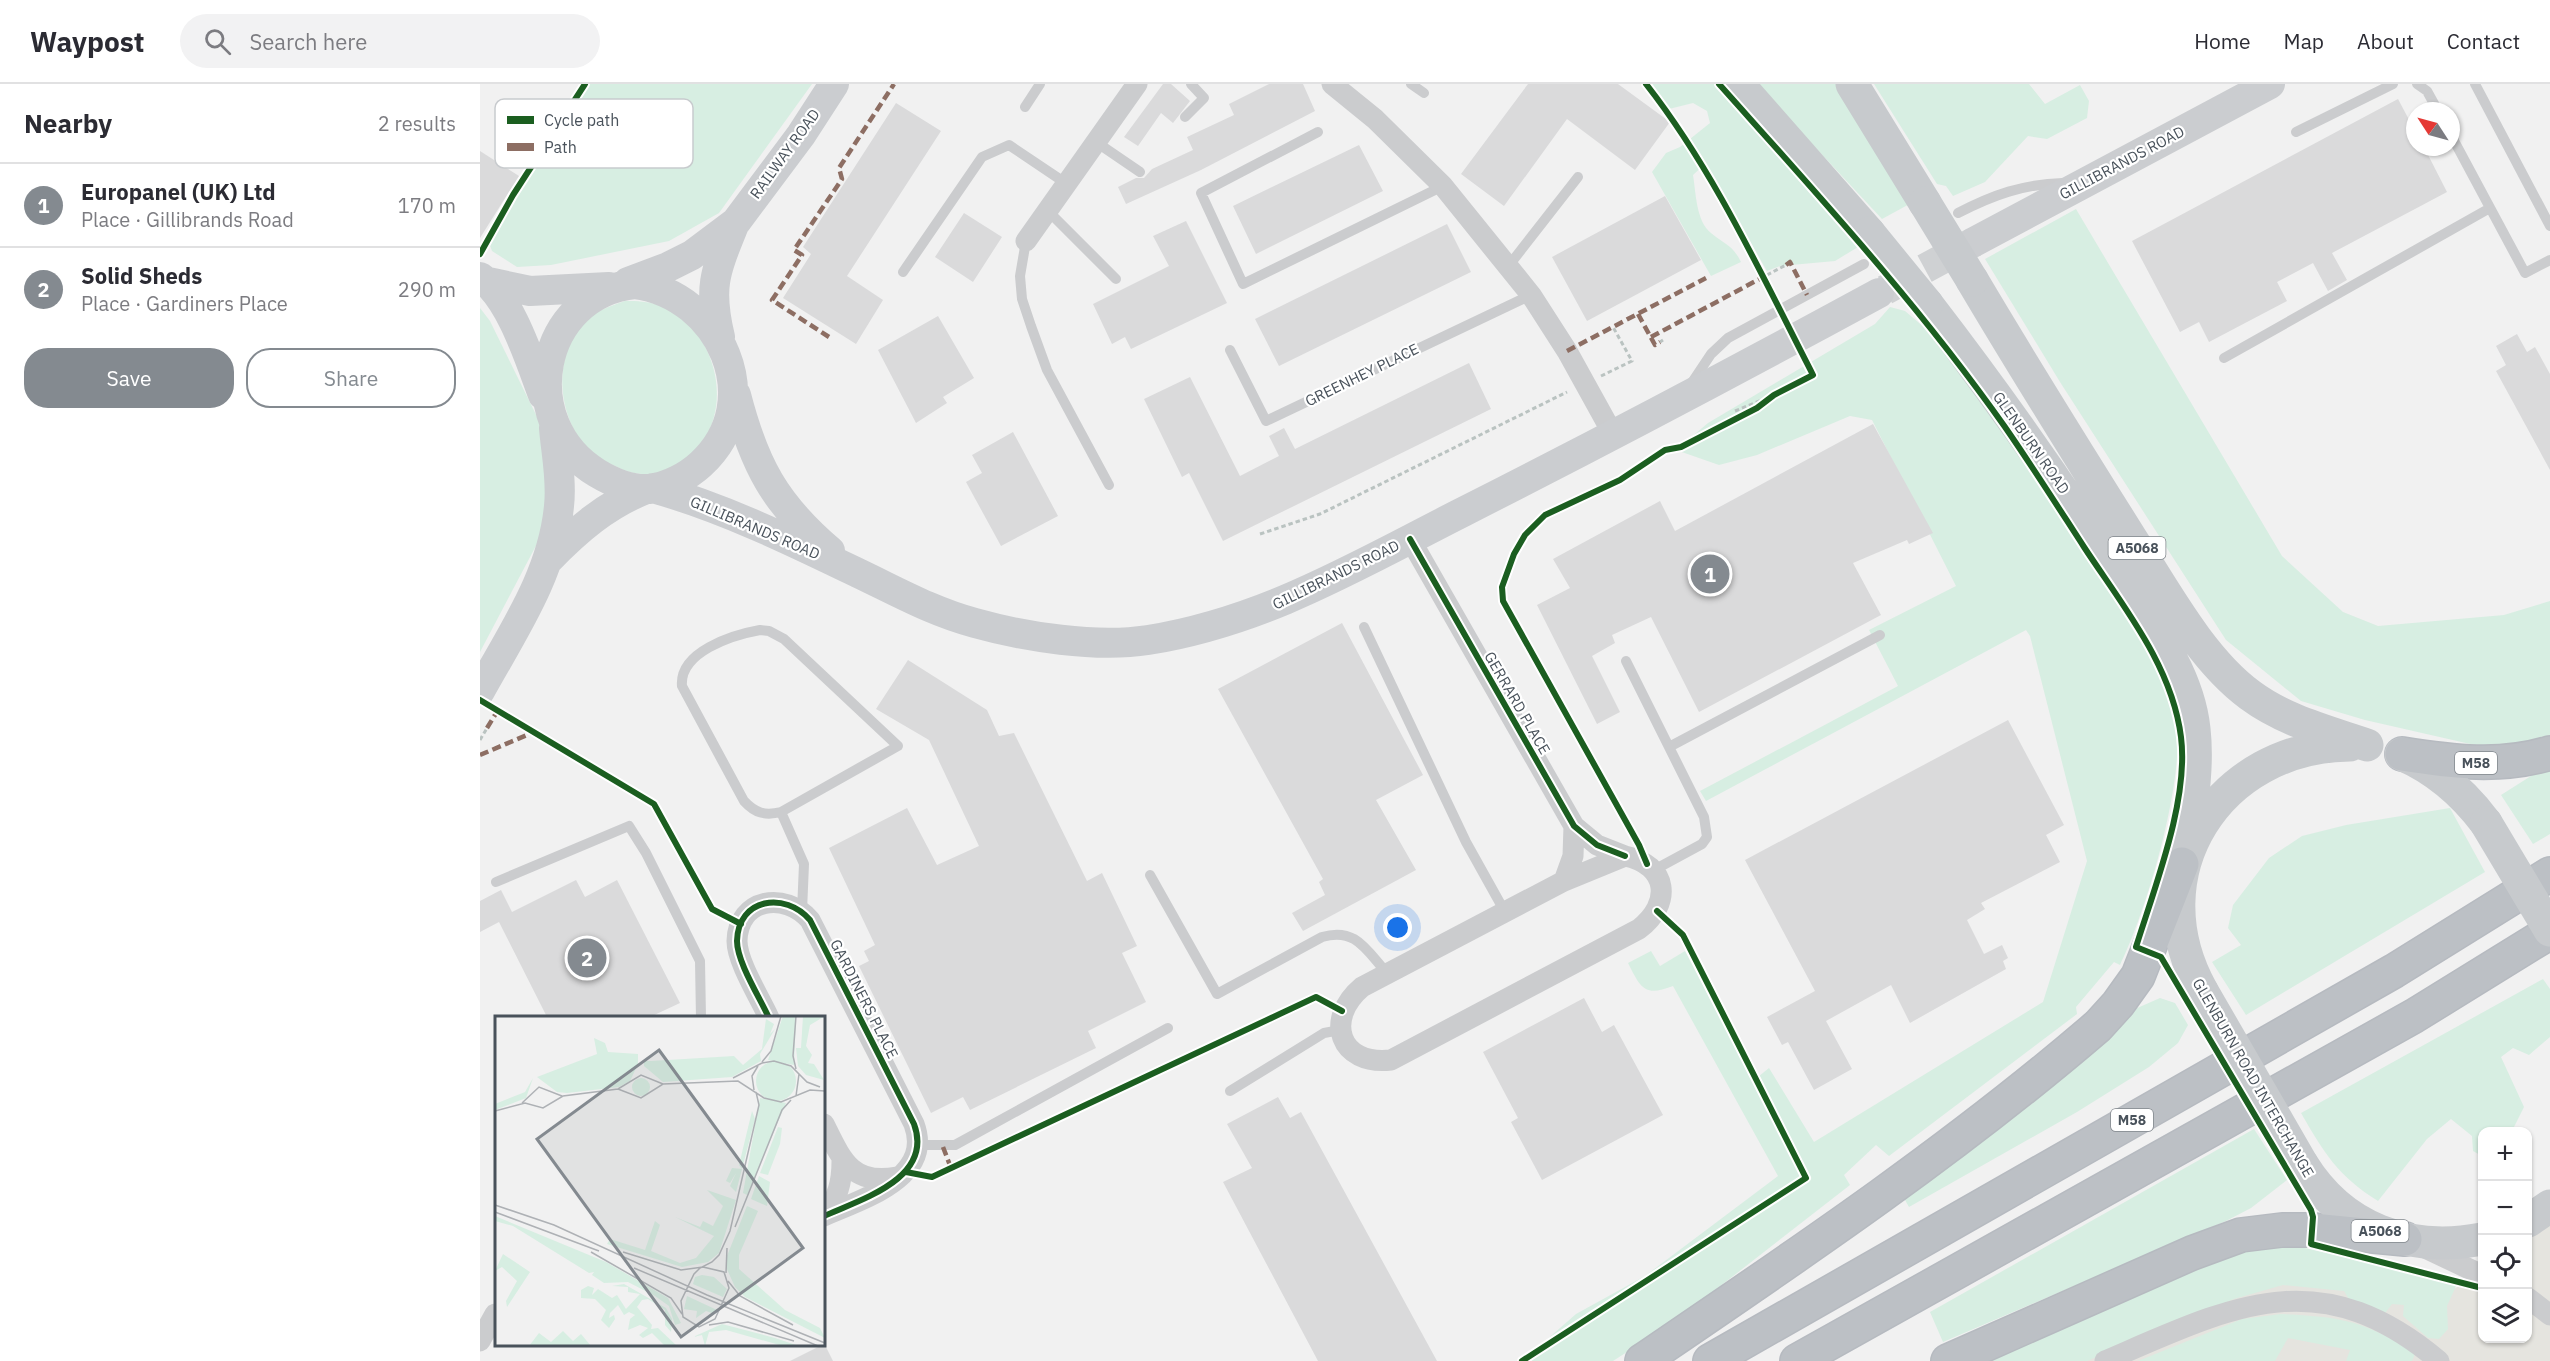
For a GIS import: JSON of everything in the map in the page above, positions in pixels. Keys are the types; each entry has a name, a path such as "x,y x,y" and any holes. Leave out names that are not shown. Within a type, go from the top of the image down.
{"highway":[{"name":"M58","path":"2402,754 2455,762 2493,763 2532,759 2550,753"},
{"path":"1642,1361 1793,1258 1939,1152 2098,1026 2118,1004 2138,976 2183,863"},
{"name":"M58","path":"1710,1361 2394,971 2550,874"},
{"path":"1797,1361 2414,1016 2550,931"},
{"path":"1948,1361 2192,1253 2241,1235 2282,1230 2312,1230 2407,1240"}],"main road":[{"name":"GLENBURN ROAD","path":"1738,84 1869,232 2119,548 2224,671 2248,694 2292,720 2367,744"},
{"name":"GLENBURN ROAD","path":"1852,84 1972,280 2119,548 2185,692 2194,729 2195,771 2183,863"},
{"name":"GLENBURN ROAD INTERCHANGE","path":"2478,1240 2457,1244 2407,1240 2361,1223 2324,1194 2302,1164 2202,992 2188,961 2183,942 2179,902 2183,863 2205,821 2226,793 2257,771 2290,754 2323,745 2367,744 2402,754 2428,768 2459,790 2486,823 2550,931"},
{"path":"2532,1218 2550,1206"}],"street":[{"name":"RAILWAY ROAD","path":"721,342 713,307 715,273 736,222 801,135 834,84"},
{"path":"1026,242 1137,84"},
{"name":"GILLIBRANDS ROAD","path":"1974,242 2270,84"},
{"path":"1344,88 1443,186 1531,295 1567,351 1614,435"},
{"name":"RAILWAY ROAD","path":"616,286 668,267 692,255 736,222"},
{"path":"483,280 530,291 549,292 635,284 653,286 683,300 710,325 721,342 733,383 733,406 729,425 719,443 692,472 611,505 590,519 548,560"},
{"path":"483,280 503,304 526,348 552,420 564,444 590,469 626,486 649,489"},
{"path":"480,692 525,611 548,560 556,526 560,488 547,373 561,331 573,315 590,300 616,286"},
{"name":"GILLIBRANDS ROAD","path":"649,489 707,505 856,572 917,603 974,623 1037,636 1096,641 1144,640 1222,624 1271,607 1339,576 1679,401 1879,293"},
{"name":"GILLIBRANDS ROAD","path":"733,383 748,442 771,487 810,534 856,572"},
{"name":"GERRARD PLACE","path":"1410,539 1574,826 1597,845 1636,858 1654,870"},
{"path":"1564,880 1573,856 1574,826"},
{"path":"1625,856 1564,880 1387,973 1352,995 1342,1011 1340,1030 1344,1042 1359,1056 1380,1061 1391,1060 1639,929 1649,921 1661,900 1662,889 1654,870"},
{"path":"769,1016 738,952 738,932 747,914 763,903 782,902 802,911"},
{"name":"GARDINERS PLACE","path":"802,911 810,920 914,1124 920,1145"},
{"path":"825,1126 842,1161 862,1176 885,1179 897,1177"},
{"path":"825,1215 878,1191 913,1164 920,1145"},
{"path":"825,1214 835,1201 840,1189 842,1161"},
{"path":"2407,1240 2478,1273"},
{"path":"2105,1361 2233,1309 2264,1302 2293,1301 2328,1304 2358,1312 2414,1339 2439,1361"},
{"path":"2532,1301 2550,1315"},
{"path":"480,1341 490,1311"}],"lane":[{"path":"1025,106 1040,84"},
{"path":"1185,117 1204,98 1191,84"},
{"path":"1411,84 1424,93"},
{"path":"2296,132 2393,84"},
{"path":"2417,84 2427,90 2433,102"},
{"path":"2475,84 2550,224"},
{"path":"1318,132 1201,193 1243,284 1443,186"},
{"path":"1096,142 1140,172"},
{"path":"903,272 982,157 1009,145 1067,184"},
{"path":"2460,152 2525,273 2550,260"},
{"path":"1507,268 1578,177"},
{"path":"1958,213 1999,193 2018,187 2085,183"},
{"path":"2224,358 2490,208"},
{"path":"1048,211 1116,279"},
{"path":"1026,242 1020,276 1022,299 1031,326 1047,370 1109,485"},
{"path":"1679,401 1711,354 1728,338 1864,264"},
{"name":"GREENHEY PLACE","path":"1230,350 1266,422 1531,295"},
{"path":"1364,627 1466,842 1505,912"},
{"path":"760,630 769,631 784,639 898,746 781,812 761,814 752,810 744,801 682,686 681,676 685,666 692,659 706,650 760,630"},
{"path":"1669,747 1880,635"},
{"path":"1626,661 1704,817 1707,837 1702,844 1654,870"},
{"path":"781,812 804,864 802,911"},
{"path":"496,882 629,826 646,853 700,961 701,1016"},
{"path":"1150,875 1217,994 1322,937 1337,932 1349,934 1357,940 1387,973"},
{"path":"920,1145 955,1145 1168,1028"},
{"path":"1230,1091 1324,1034 1340,1030"}],"path":[{"path":"1759,267 1766,277 1786,265"},
{"path":"1600,376 1632,361 1613,327"},
{"path":"1260,534 1320,514 1571,390"},
{"path":"1736,414 1784,390"},
{"path":"480,740 487,728"}],"shaded area":[{"path":"2550,1216 2550,1361 2061,1361 2236,1275 2440,1300 2478,1271 2478,1343 2532,1343 2532,1230"}],"green space":[{"path":"585,84 812,84 719,213 669,241 551,265 517,267 492,251 488,240 531,168 693,168 693,99 575,99"},
{"path":"1649,84 1716,84 1854,238 1858,247 1835,261 1780,266 1767,271 1705,164 1693,175 1702,221 1711,233 1731,248 1741,262 1711,276 1652,172 1666,153 1680,147 1710,123 1707,111 1693,103 1669,109"},
{"path":"1756,84 1840,84 1915,201 1882,219"},
{"path":"1874,84 2029,84 2045,104 2080,85 2089,101 2087,118 2047,139 2028,136 1985,182 1953,196 1946,186 1937,184"},
{"path":"2076,209 2282,556 2343,612 2378,626 2504,615 2550,601 2550,735 2523,744 2479,746 2365,720 2301,701 2226,640 2060,382 1985,259"},
{"path":"625,301 661,305 685,318 700,336 716,380 717,399 714,418 707,435 697,450 682,462 658,473 633,473 593,456 580,440 565,407 562,388 563,370 574,336 594,314"},
{"path":"1890,307 1905,311 1925,328 2004,431 2147,649 2166,686 2177,726 2174,781 2161,847 2141,913 2120,965 2114,962 2076,1007 2077,1014 1889,1156 1876,1145 1844,1175 1850,1185 1678,1319 1613,1361 1529,1361 1527,1357 1576,1314 1645,1276 1778,1176 1673,986 1656,991 1645,988 1628,963 1651,951 1660,966 1685,951 1753,1081 1769,1068 1814,1142 2043,1002 2087,861 2030,636 2026,630 1706,801 1700,791 1898,686 1869,630 1956,586 1872,420 1850,416 1757,455 1719,465 1676,450 1708,423 1875,324"},
{"path":"480,308 490,321 547,437 545,511 539,540 480,652"},
{"path":"2550,764 2550,834 2533,844 2501,795"},
{"path":"2450,808 2485,872 2246,1015 2212,962 2241,945 2228,928 2233,905 2269,858 2302,836 2346,825"},
{"path":"2543,979 2550,989 2550,1037 2529,1055 2513,1048 2501,1057 2524,1107 2514,1127 2478,1127 2478,1154 2473,1151 2472,1136 2451,1119 2427,1139 2378,1201 2352,1182 2333,1163 2301,1113"},
{"path":"2160,998 2175,1003 2188,1025 2178,1043 2149,1067 2077,1112 1909,1207 1901,1193 2135,1009"},
{"path":"2254,1129 2287,1180 2251,1208 2226,1221 1943,1342 1930,1312"},
{"path":"2279,1246 2305,1248 2457,1284 2447,1306 2448,1329 2439,1339 2428,1338 2403,1316 2404,1305 2392,1304 2386,1312 2377,1316 2353,1306 2344,1291 2283,1285 2234,1299 2087,1361 1986,1361 2222,1257 2254,1248"},
{"path":"2281,1314 2351,1322 2381,1334 2415,1354 2412,1361 2346,1361 2350,1350 2288,1338 2275,1361 2138,1361 2242,1319"}],"building":[{"path":"1163,84 1171,84 1190,101 1173,123 1161,113 1138,146 1124,137"},
{"path":"1269,84 1303,84 1315,111 1201,170 1126,204 1118,187 1136,178 1144,178 1152,169 1193,150 1187,137 1234,115 1229,104"},
{"path":"1528,84 1618,84 1670,122 1635,170 1567,119 1504,206 1461,174"},
{"path":"2398,99 2406,114 2406,156 2429,156 2447,192 2332,253 2347,280 2328,291 2313,263 2277,282 2287,301 2209,342 2199,322 2180,332 2132,241"},
{"path":"896,103 941,131 847,276 883,300 856,344 783,298 811,254 803,247"},
{"path":"1359,145 1383,191 1256,254 1233,206"},
{"path":"480,151 495,161 495,168 507,168 519,176 480,238"},
{"path":"1665,196 1701,260 1587,321 1552,257"},
{"path":"964,213 1002,237 973,282 935,257"},
{"path":"1186,221 1227,303 1131,349 1125,337 1112,344 1093,304 1169,266 1153,236"},
{"path":"1447,224 1471,272 1279,366 1255,319"},
{"path":"938,316 974,378 943,397 947,403 916,423 878,350"},
{"path":"2517,334 2527,352 2535,347 2550,374 2550,470 2496,371 2506,365 2496,346"},
{"path":"1469,363 1491,409 1223,541 1189,473 1182,477 1144,399 1190,377 1240,476 1279,456 1269,436 1284,428 1295,449"},
{"path":"1873,424 1933,533 1909,544 1907,540 1853,563 1881,615 1699,712 1651,617 1612,635 1615,643 1592,656 1620,712 1597,724 1537,605 1570,588 1553,559 1660,501 1675,531"},
{"path":"1013,432 1058,516 1001,546 966,482 982,473 972,455"},
{"path":"1342,623 1423,775 1376,800 1416,870 1303,931 1292,913 1325,895 1319,882 1323,879 1218,689"},
{"path":"908,660 987,710 999,736 1014,733 1087,881 1102,873 1137,946 1122,953 1146,1002 1088,1031 1096,1048 970,1110 963,1097 931,1113 859,966 869,961 864,951 875,945 829,848 907,808 937,865 979,846 929,740 876,709"},
{"path":"2008,720 2064,825 2046,835 2060,862 1981,903 1985,909 1967,920 1984,954 2002,945 2008,958 2003,961 2006,969 1910,1023 1891,985 1826,1021 1852,1069 1814,1090 1788,1042 1782,1045 1767,1017 1815,991 1745,860"},
{"path":"576,880 585,897 617,880 680,1003 652,1016 546,1016 499,922 480,932 480,901 501,890 512,912"},
{"path":"1584,998 1602,1032 1614,1025 1663,1115 1542,1180 1511,1122 1518,1118 1483,1052"},
{"path":"1278,1097 1290,1118 1301,1112 1437,1361 1318,1361 1223,1182 1252,1168 1227,1124"},
{"path":"825,1345 833,1361 790,1361"}],"tunnel":[{"path":"1885,290 1974,242"}],"marked path":[{"path":"829,337 772,300 802,255 794,250 842,179 839,168 894,84"},
{"path":"1786,265 1790,262 1807,295"},
{"path":"1651,337 1767,275"},
{"path":"1567,351 1706,278"},
{"path":"1638,314 1655,345 1660,342"},
{"path":"487,728 498,710"},
{"path":"480,755 534,732"},
{"path":"943,1147 951,1168"}],"cycle path":[{"path":"575,99 585,84"},
{"path":"1646,84 1671,118 1716,189 1813,375 1774,395 1757,408 1681,447 1665,450 1620,480 1545,515 1525,535 1514,554 1502,587 1503,601 1639,845 1647,864"},
{"path":"1719,84 1867,251 1972,382 2015,442 2129,614 2156,661 2176,711 2181,737 2182,762 2180,788 2169,843 2136,947 2161,957 2311,1210 2313,1217 2311,1244 2478,1287"},
{"path":"480,254 531,168"},
{"path":"1410,539 1574,826 1597,845 1625,856"},
{"path":"480,700 654,804 712,909 741,924"},
{"path":"768,1016 745,969 737,941 739,927 745,916 754,908 776,903 788,905 800,911 810,920 914,1124 917,1143 914,1159 891,1184 825,1216"},
{"path":"1522,1361 1806,1178 1683,935 1657,911"},
{"path":"906,1172 932,1177 1316,997 1342,1011"}],"place":[{"name":"Europanel (UK) Ltd","path":"1710,574"},
{"name":"Solid Sheds","path":"587,958"}]}
